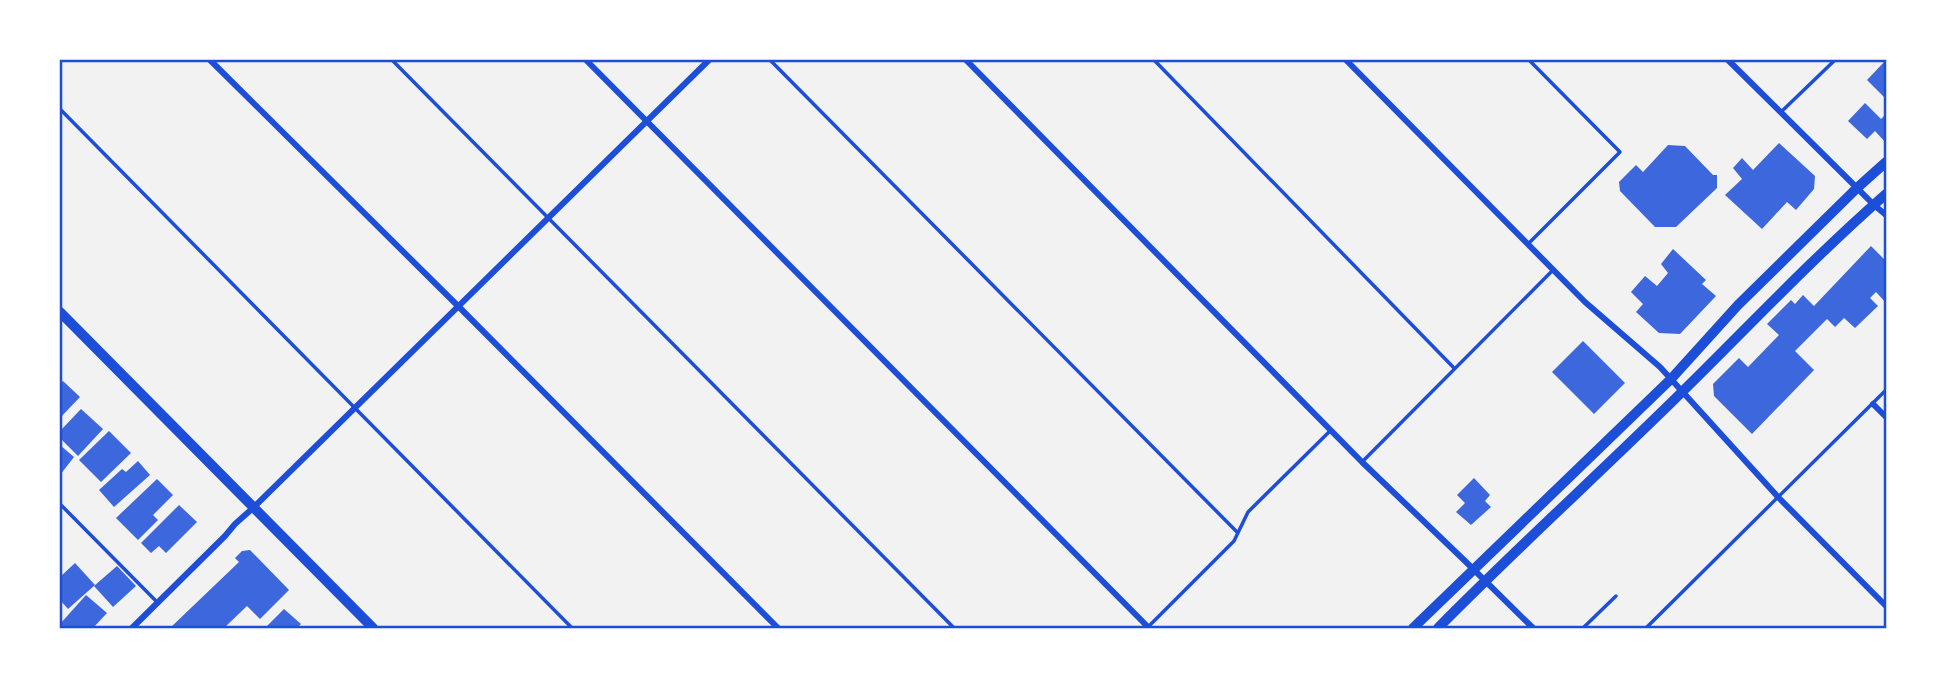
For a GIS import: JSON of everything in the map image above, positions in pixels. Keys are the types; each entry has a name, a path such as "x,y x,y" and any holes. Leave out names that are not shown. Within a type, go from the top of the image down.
{"main road":[{"path":"1413,628 1671,379 1738,305 1886,162"},
{"path":"1438,628 1768,305 1886,194"},
{"path":"60,312 373,628"}],"street":[{"path":"210,60 778,628"},
{"path":"586,60 1148,628"},
{"path":"132,628 709,60"},
{"path":"966,60 1331,430 1533,628"},
{"path":"1346,60 1585,302 1671,379 1778,497 1886,606"},
{"path":"1728,60 1886,215"},
{"path":"1873,404 1886,417"}],"lane":[{"path":"392,60 954,628"},
{"path":"770,60 1237,532"},
{"path":"1154,60 1454,368"},
{"path":"1528,244 1620,152 1529,60"},
{"path":"1781,112 1835,60"},
{"path":"60,109 572,628"},
{"path":"1362,461 1553,270"},
{"path":"1646,628 1886,390"},
{"path":"1148,628 1234,541 1248,512 1331,430"},
{"path":"60,505 158,604"},
{"path":"1583,628 1616,596"}],"building":[{"path":"1886,60 1886,99 1867,80"},
{"path":"1865,103 1881,119 1886,114 1886,143 1875,131 1867,139 1848,121"},
{"path":"1779,143 1815,176 1814,189 1796,210 1787,202 1762,229 1725,195 1742,179 1733,168 1742,158 1753,170"},
{"path":"1668,145 1685,146 1713,175 1717,175 1717,188 1676,227 1655,227 1620,191 1619,182 1636,165 1643,172"},
{"path":"1871,246 1886,261 1886,303 1876,292 1870,298 1878,306 1855,328 1844,318 1835,327 1827,319 1795,351 1814,370 1752,434 1714,396 1713,384 1739,358 1748,367 1779,335 1767,324 1791,300 1795,304 1803,295 1814,306"},
{"path":"1673,249 1706,280 1702,284 1716,296 1680,334 1659,333 1636,312 1643,304 1631,292 1645,276 1657,286 1668,273 1661,264"},
{"path":"1583,341 1625,383 1594,414 1552,372"},
{"path":"63,381 80,397 60,418 60,384"},
{"path":"81,409 103,429 78,456 60,438 60,431"},
{"path":"109,431 131,453 101,482 79,460"},
{"path":"60,445 74,457 60,475"},
{"path":"138,461 150,475 114,507 99,490 122,469 126,472"},
{"path":"1474,478 1490,495 1485,501 1491,507 1471,525 1456,512 1465,503 1457,495"},
{"path":"157,479 173,495 153,515 158,520 138,540 116,518"},
{"path":"179,505 197,522 166,553 159,546 151,553 141,543"},
{"path":"250,550 289,590 260,619 247,606 224,628 170,628 239,562 235,558 242,551"},
{"path":"75,563 95,585 68,609 60,600 60,577"},
{"path":"117,566 136,586 113,607 94,586"},
{"path":"86,595 107,613 93,628 60,628 60,624"},
{"path":"284,609 301,624 297,628 265,628"}]}
